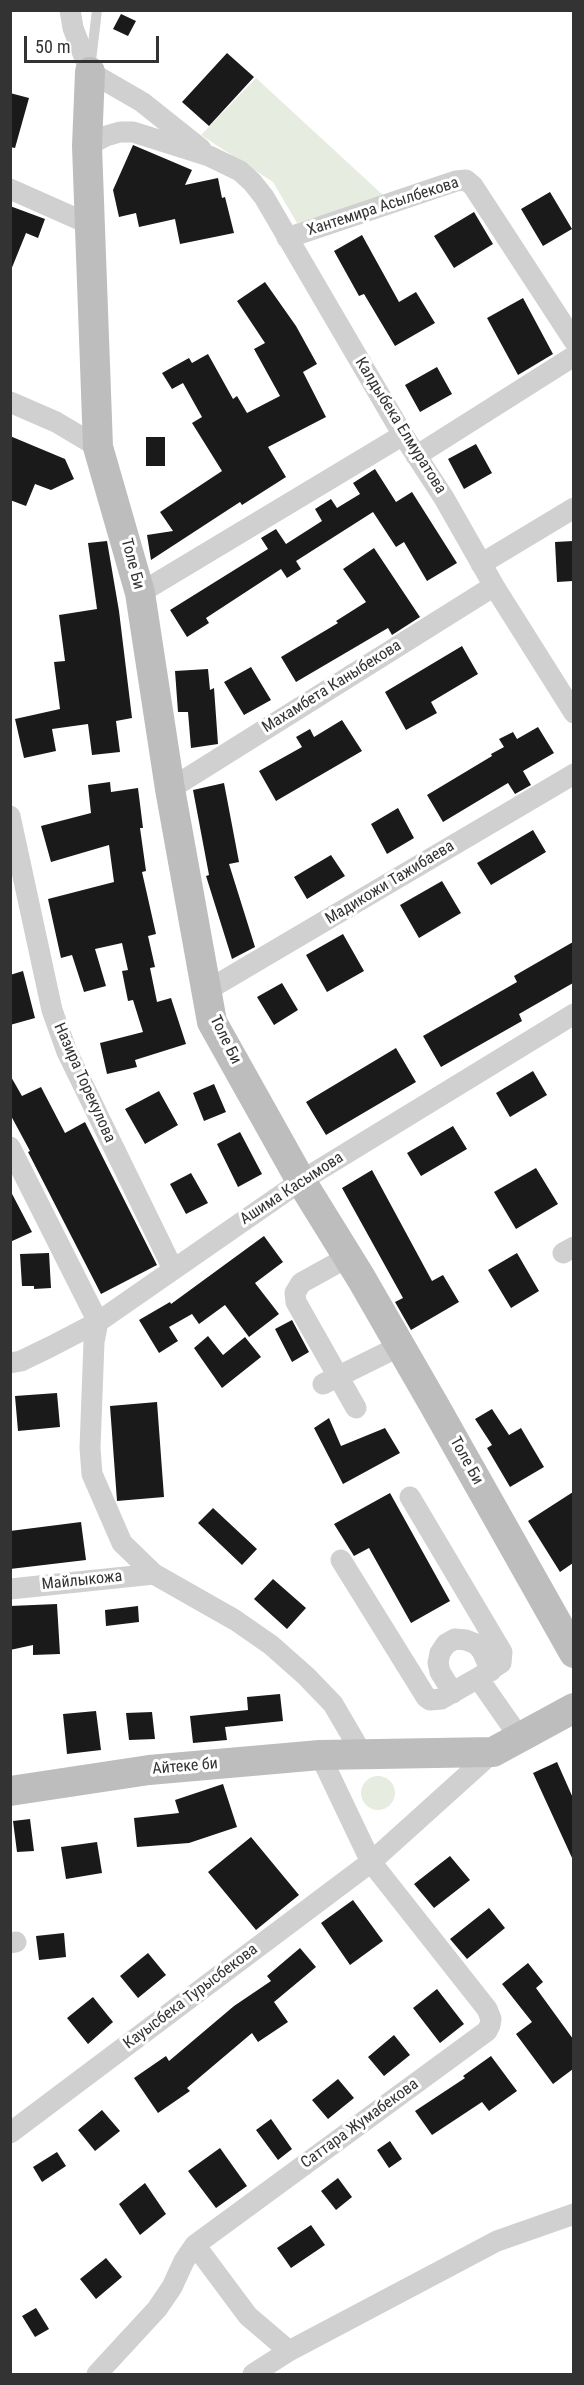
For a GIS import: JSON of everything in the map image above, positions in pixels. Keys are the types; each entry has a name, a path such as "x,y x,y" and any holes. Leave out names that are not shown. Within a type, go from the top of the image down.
{"street":[{"path":"70,10 73,28 90,72"},
{"name":"Толе Би","path":"90,72 87,146 98,447 140,593 170,789 212,1022 301,1181 400,1346 573,1653"},
{"name":"Калдыбека Елмуратова","path":"90,72 142,102 208,156"},
{"name":"Калдыбека Елмуратова","path":"87,146 106,136 120,132 133,132 208,156 240,171 252,182 264,197 403,435 444,498 494,586 573,713"},
{"name":"Хантемира Асылбекова","path":"287,238 456,181 466,180 473,186 573,341"},
{"path":"10,189 89,224"},
{"path":"416,456 573,356"},
{"path":"10,402 56,422 98,447"},
{"path":"140,593 403,435"},
{"path":"481,564 573,508"},
{"name":"Махамбета Каныбекова","path":"170,789 494,586"},
{"name":"Мадикожи Тажибаева","path":"206,991 573,774"},
{"name":"Назира Торекулова","path":"10,816 52,1010 67,1053 173,1269"},
{"name":"Ашима Касымова","path":"10,1363 21,1361 98,1322 301,1181 573,1014"},
{"path":"10,1147 98,1322 94,1342 90,1448 92,1474 122,1543 154,1574 235,1620 271,1645 333,1704 361,1752"},
{"path":"348,1257 301,1283 295,1293 296,1302 331,1380 356,1408"},
{"path":"331,1380 400,1346"},
{"path":"341,1560 426,1697 434,1700 453,1693 501,1664 502,1652 410,1497"},
{"name":"Майлыкожа","path":"10,1589 154,1574"},
{"path":"453,1693 440,1672 438,1663 440,1653 446,1644 455,1639 466,1640 476,1644 482,1651 485,1675 520,1738"},
{"path":"492,1752 573,1708"},
{"name":"Айтеке би","path":"10,1791 149,1770 320,1755 361,1752 492,1752"},
{"name":"Кауысбека Турысбекова","path":"10,2133 371,1862 492,1752"},
{"path":"320,1755 371,1862"},
{"name":"Саттара Жумабекова","path":"96,2374 157,2309 195,2245 487,2031 491,2019 487,2009 371,1862"},
{"path":"253,2374 289,2351 497,2241 573,2214"},
{"path":"195,2245 248,2316 289,2351"}],"lane":[{"path":"90,72 97,10"}],"shaded area":[{"path":"256,78 384,196 356,208 297,223 273,182 201,135"},
{"path":"378,1776 390,1781 395,1793 390,1805 378,1810 366,1805 361,1793 366,1781"}],"building":[{"path":"121,14 136,21 128,36 113,29"},
{"path":"227,53 254,77 209,126 182,102"},
{"path":"10,93 29,98 15,148 10,147"},
{"path":"133,145 192,170 185,185 218,178 234,233 180,244 175,219 139,227 136,213 119,217 113,190"},
{"path":"550,192 572,229 543,246 521,209"},
{"path":"10,206 45,219 38,238 26,233 11,270"},
{"path":"474,212 493,244 454,268 434,236"},
{"path":"362,235 399,302 416,292 435,323 395,346 364,294 359,296 334,251"},
{"path":"265,282 296,326 317,364 303,372 326,417 268,447 286,477 242,505 240,502 151,560 147,535 173,531 160,512 222,471 192,423 202,417 183,383 172,389 162,373 189,358 192,363 208,354 233,399 237,396 247,413 280,396 254,349 265,343 237,301"},
{"path":"523,298 553,354 518,375 487,318"},
{"path":"437,367 452,394 420,412 405,385"},
{"path":"10,436 65,459 74,479 51,490 35,484 26,506 10,500"},
{"path":"146,437 165,437 165,466 146,466"},
{"path":"476,444 492,473 464,489 448,459"},
{"path":"375,469 396,502 412,492 457,563 427,581 404,542 396,547 373,512 296,561 301,569 287,578 281,569 206,618 209,623 187,637 170,610 268,549 261,538 276,529 286,544 322,521 315,509 331,499 337,508 360,494 353,483"},
{"path":"107,541 119,611 132,718 116,721 120,752 92,755 88,724 52,729 56,751 24,758 15,719 60,709 54,662 65,661 59,615 97,609 88,543"},
{"path":"573,541 573,581 557,582 555,542"},
{"path":"374,548 420,617 392,635 388,628 296,682 281,657 338,623 336,621 366,602 343,569"},
{"path":"462,646 478,674 431,702 437,713 406,730 385,692"},
{"path":"251,667 271,700 244,715 224,682"},
{"path":"208,669 210,690 214,688 218,744 191,748 188,712 178,712 175,671"},
{"path":"342,720 362,751 276,801 259,771 302,747 296,737 310,729 314,737"},
{"path":"538,727 554,753 523,771 531,785 515,794 508,783 443,822 427,795 504,747 499,739 513,732 517,739"},
{"path":"110,782 111,792 138,788 143,828 140,828 146,871 142,872 156,934 148,936 155,967 150,968 157,1002 171,998 186,1044 135,1060 137,1067 107,1074 100,1043 143,1032 133,1000 128,1001 122,971 128,970 122,943 95,949 106,986 84,992 72,955 61,958 48,899 114,882 109,845 51,862 41,826 91,813 88,785"},
{"path":"224,783 239,862 229,864 255,947 232,959 206,876 209,875 193,790"},
{"path":"398,808 414,838 387,854 371,824"},
{"path":"533,830 546,852 491,885 477,863"},
{"path":"331,855 345,876 307,899 294,877"},
{"path":"442,881 461,913 419,938 400,905"},
{"path":"343,934 364,971 327,992 306,955"},
{"path":"573,942 573,983 519,1014 522,1021 441,1067 423,1036 517,982 514,976"},
{"path":"23,971 35,1018 10,1025 10,975"},
{"path":"282,983 298,1010 274,1025 257,997"},
{"path":"396,1048 416,1082 326,1135 306,1102"},
{"path":"533,1071 547,1095 510,1117 496,1093"},
{"path":"10,1075 22,1096 41,1087 65,1133 85,1122 157,1265 101,1294 10,1114"},
{"path":"214,1084 226,1112 204,1121 193,1093"},
{"path":"159,1091 178,1125 145,1144 125,1109"},
{"path":"453,1126 467,1149 421,1176 407,1153"},
{"path":"240,1132 262,1174 238,1187 217,1144"},
{"path":"536,1168 558,1204 516,1229 494,1192"},
{"path":"372,1170 432,1281 443,1275 459,1302 411,1330 395,1302 403,1298 342,1188"},
{"path":"191,1173 208,1203 186,1214 170,1184"},
{"path":"10,1190 32,1232 10,1242"},
{"path":"264,1236 283,1262 255,1283 279,1314 249,1337 225,1305 199,1324 192,1314 169,1327 178,1341 159,1353 139,1320 170,1302 171,1304"},
{"path":"49,1253 51,1288 34,1289 34,1286 22,1286 20,1254"},
{"path":"517,1253 539,1291 511,1308 488,1270"},
{"path":"292,1320 309,1352 292,1362 275,1329"},
{"path":"208,1336 223,1355 245,1337 261,1357 222,1388 194,1348"},
{"path":"57,1393 60,1427 18,1431 15,1396"},
{"path":"157,1402 164,1497 117,1501 110,1406"},
{"path":"492,1409 509,1435 521,1428 544,1467 510,1487 487,1448 492,1445 475,1419"},
{"path":"329,1418 341,1446 385,1428 400,1453 343,1484 314,1428"},
{"path":"573,1492 573,1563 560,1572 528,1521"},
{"path":"390,1493 450,1601 411,1623 369,1548 354,1556 334,1524"},
{"path":"213,1508 257,1549 242,1565 198,1523"},
{"path":"81,1522 86,1560 10,1569 10,1531"},
{"path":"273,1579 306,1608 287,1629 254,1599"},
{"path":"57,1604 60,1654 33,1655 33,1645 10,1650 10,1606"},
{"path":"138,1606 139,1622 106,1626 105,1610"},
{"path":"280,1694 283,1721 225,1727 227,1740 193,1743 190,1716 248,1710 247,1697"},
{"path":"96,1711 101,1750 67,1754 63,1714"},
{"path":"152,1712 155,1739 129,1740 126,1713"},
{"path":"557,1762 573,1798 573,1860 533,1773"},
{"path":"223,1784 237,1827 189,1843 137,1847 134,1818 179,1813 175,1800"},
{"path":"30,1819 34,1851 17,1852 13,1821"},
{"path":"251,1837 299,1895 256,1930 208,1872"},
{"path":"97,1842 102,1873 66,1879 61,1847"},
{"path":"450,1856 470,1880 434,1908 414,1884"},
{"path":"353,1900 383,1941 350,1965 321,1923"},
{"path":"489,1908 505,1928 467,1959 450,1939"},
{"path":"64,1933 66,1957 39,1960 36,1936"},
{"path":"300,1948 316,1967 274,2002 288,2022 258,2042 252,2033 187,2088 190,2091 158,2113 134,2078 166,2056 169,2061 234,2006 271,1981 267,1976"},
{"path":"148,1953 166,1975 138,1998 120,1976"},
{"path":"528,1963 543,1982 536,1988 573,2039 573,2069 553,2084 516,2034 532,2022 502,1984"},
{"path":"437,1989 464,2024 440,2043 413,2008"},
{"path":"93,1997 113,2022 88,2044 67,2018"},
{"path":"394,2035 410,2055 384,2076 368,2057"},
{"path":"491,2056 517,2091 489,2111 482,2102 432,2135 415,2111 465,2078 463,2076"},
{"path":"338,2079 354,2098 328,2119 312,2100"},
{"path":"102,2110 120,2131 95,2151 78,2130"},
{"path":"271,2119 292,2149 278,2160 256,2130"},
{"path":"390,2141 402,2159 389,2168 377,2150"},
{"path":"220,2148 247,2186 216,2208 188,2171"},
{"path":"57,2152 66,2166 42,2182 33,2167"},
{"path":"338,2178 352,2197 336,2210 321,2191"},
{"path":"145,2183 166,2214 140,2235 119,2204"},
{"path":"311,2225 325,2245 291,2268 277,2248"},
{"path":"106,2258 122,2277 96,2299 80,2279"},
{"path":"36,2308 49,2329 35,2337 22,2316"}]}
